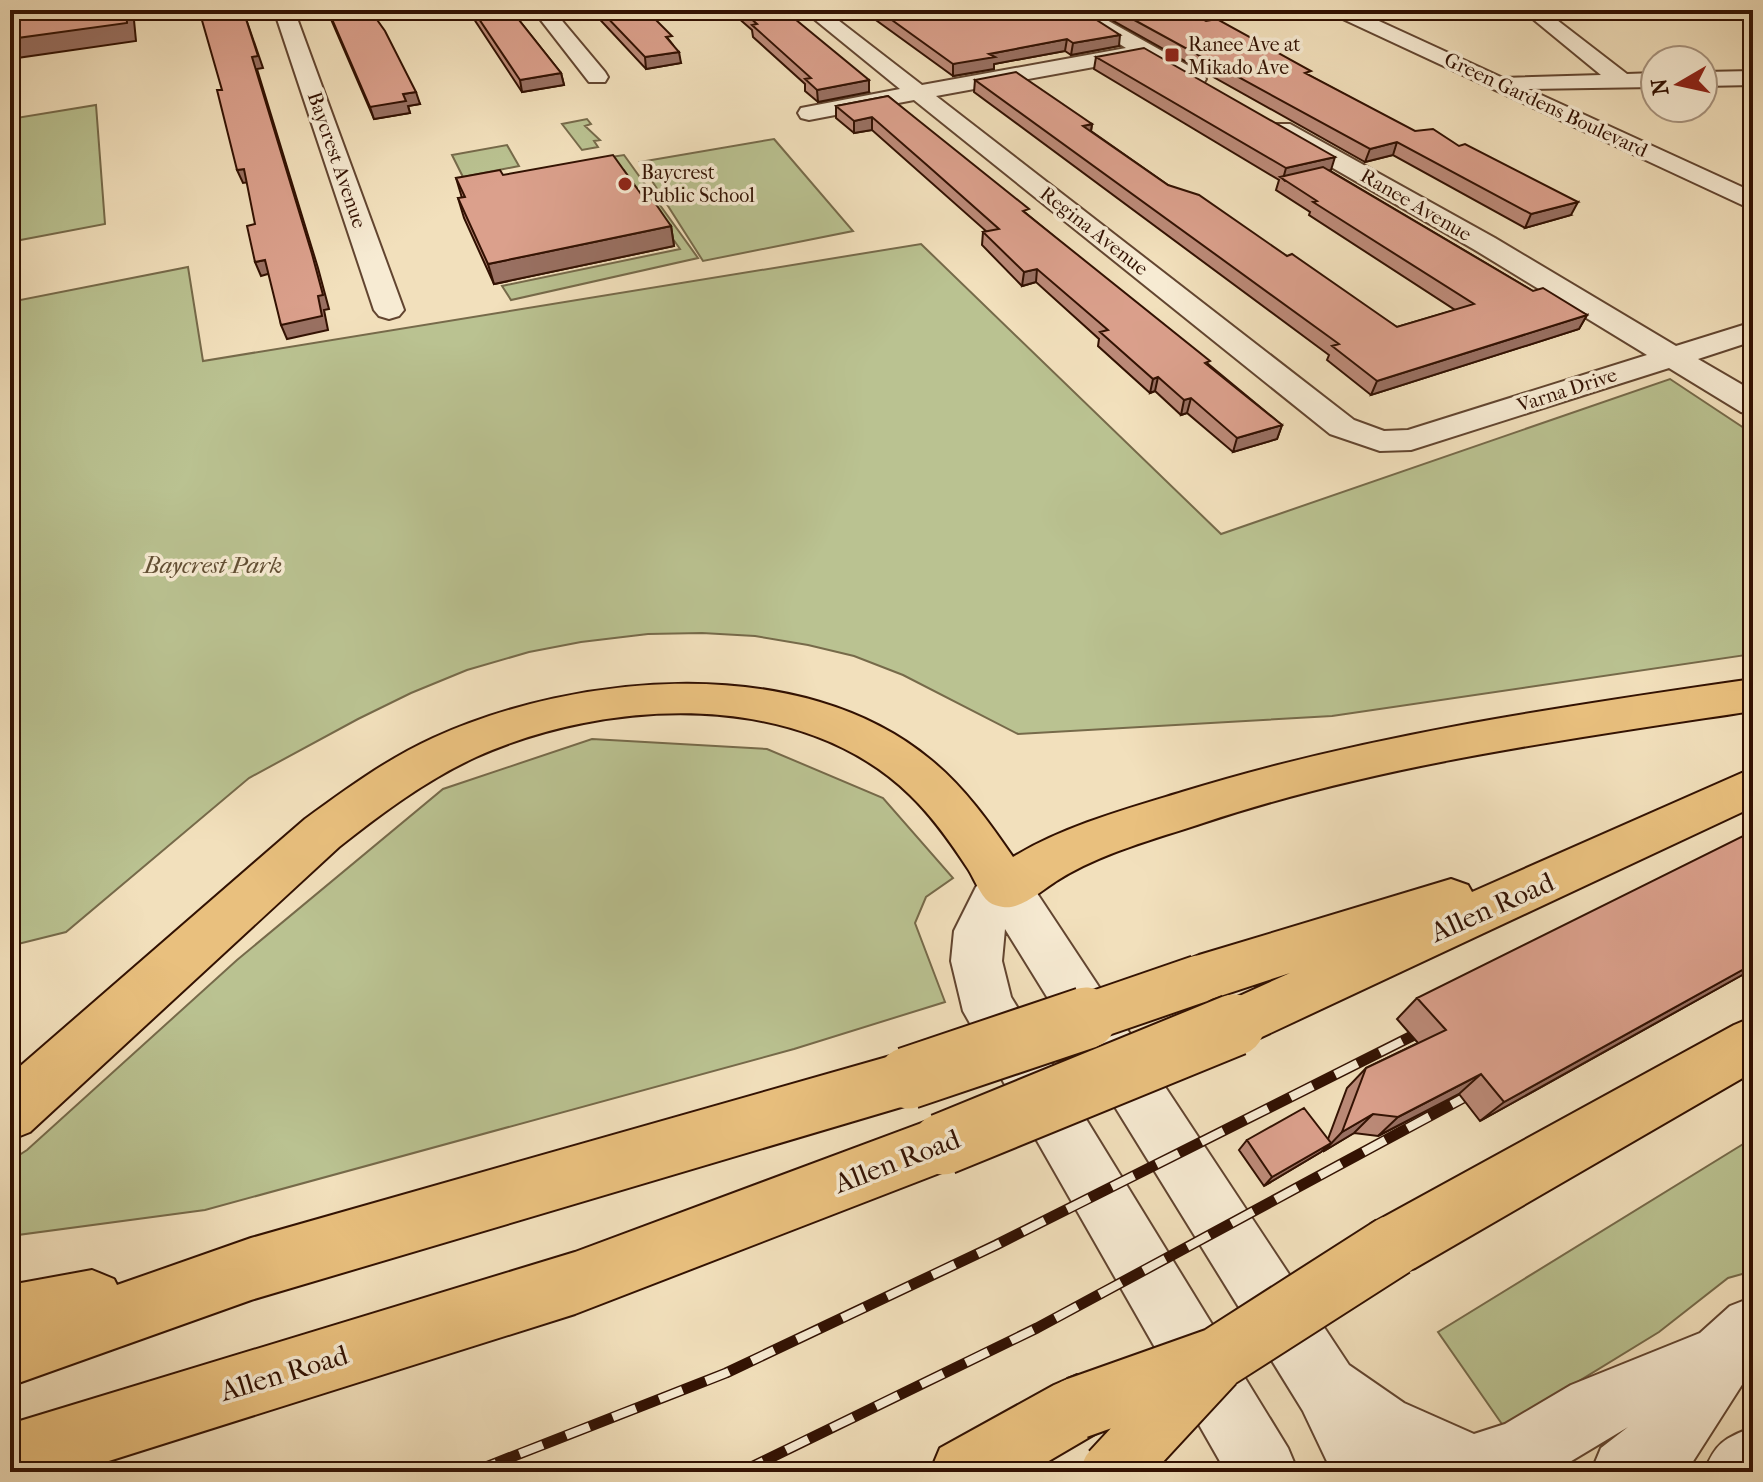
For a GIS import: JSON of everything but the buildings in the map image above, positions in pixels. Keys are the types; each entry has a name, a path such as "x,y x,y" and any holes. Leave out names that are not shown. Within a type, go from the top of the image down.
{"highway":[{"path":"10,1112 322,833 368,798 424,763 465,743 512,727 600,707 646,701 738,702 822,719 858,735 898,759 939,794 1006,887 1057,857 1210,801 1280,781 1360,761 1497,736 1753,695"},
{"name":"Allen Road","path":"10,1458 575,1283 943,1144 1234,1025 1753,786"},
{"path":"10,1354 251,1269 908,1078 1199,979 1622,848"},
{"path":"10,1079 104,1017 201,940"},
{"path":"964,1472 1077,1408 1218,1358 1393,1246 1753,1043"},
{"path":"10,1317 251,1269"},
{"path":"1112,1472 1218,1358"}],"street":[{"name":"Baycrest Avenue","path":"284,10 389,310"},
{"path":"543,10 597,77"},
{"name":"Regina Avenue","path":"813,10 1342,427 1380,441"},
{"path":"1075,10 1212,89"},
{"name":"Green Gardens Boulevard","path":"1339,10 1753,202"},
{"path":"1532,10 1621,80"},
{"path":"1742,10 1753,17"},
{"path":"809,113 1144,51"},
{"path":"1719,79 1753,78"},
{"path":"1499,83 1639,80"},
{"name":"Ranee Avenue","path":"1267,120 1485,244 1670,358 1753,405"},
{"name":"Varna Drive","path":"1380,441 1411,440 1753,331"},
{"path":"1264,1472 990,1011 978,982 974,956 984,915 1006,887 1326,1388 1368,1472"},
{"path":"1326,1388 1380,1427 1474,1468 1521,1453 1594,1408 1737,1343"},
{"path":"1625,1472 1668,1439 1737,1343"},
{"path":"1738,1472 1753,1461"}],"green space":[{"path":"96,105 105,224 10,242 10,119"},
{"path":"587,119 591,124 585,126 600,140 594,141 598,147 582,150 562,124"},
{"path":"774,139 853,231 703,261 640,162"},
{"path":"507,145 519,166 463,177 452,155"},
{"path":"624,155 698,258 511,300 502,286 680,249 657,216 562,236 642,196 624,170 512,193 585,161"},
{"name":"Baycrest Park","path":"921,244 1221,534 1670,379 1753,434 1753,654 1332,716 1018,734 903,675 854,656 808,645 755,636 702,633 648,634 581,642 529,652 467,670 358,719 249,778 66,932 10,946 10,302 188,267 203,361"},
{"path":"592,739 767,749 883,798 953,878 926,897 915,923 945,1002 794,1049 205,1210 10,1236 10,1161 27,1150 237,960 443,789"},
{"path":"1753,1138 1753,1271 1728,1278 1659,1332 1504,1427 1438,1332"}],"railway":[{"path":"473,1472 726,1373 996,1245 1430,1027"},
{"path":"741,1472 1037,1328 1482,1088"}],"place":[{"name":"Ranee Ave at Mikado Ave","path":"1172,55"},
{"name":"Baycrest Public School","path":"625,184"}]}
